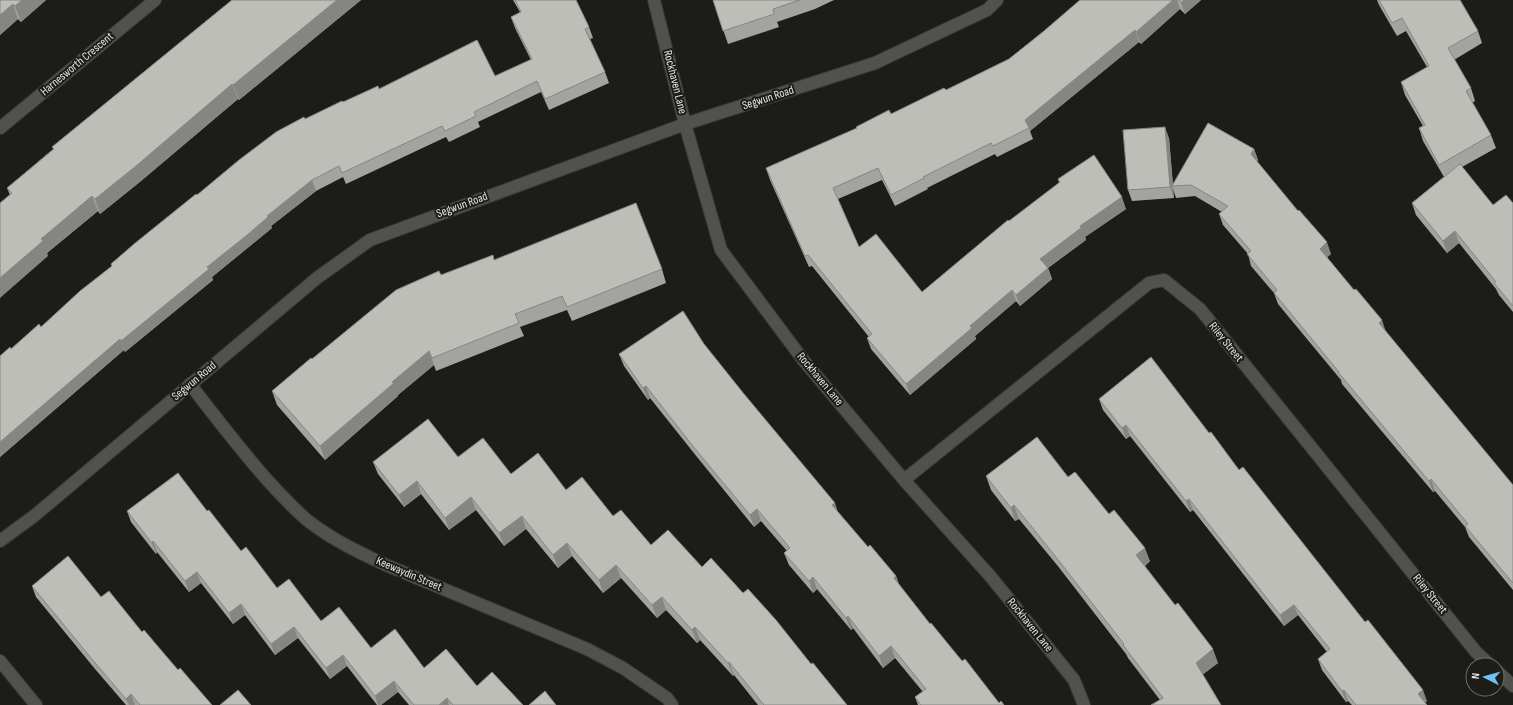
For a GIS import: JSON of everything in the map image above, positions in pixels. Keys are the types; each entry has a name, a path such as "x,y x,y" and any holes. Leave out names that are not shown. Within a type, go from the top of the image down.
{"street":[{"name":"Harnesworth Crescent","path":"0,128 155,0"},
{"name":"Rockhaven Lane","path":"654,0 685,124 721,250 804,361 904,480 991,577 1074,680 1084,705"},
{"name":"Segwun Road","path":"0,541 34,516 317,278 370,240 685,124 875,63 986,10 998,0"},
{"name":"Riley Street","path":"904,480 1148,283 1164,280 1200,309 1471,646 1482,657"},
{"name":"Keewaydin Street","path":"190,384 250,461 281,495 307,520 330,536 357,552 386,565 586,648 623,668 666,698 672,705"},
{"path":"0,661 36,705"},
{"path":"1505,678 1513,686"}],"building":[{"path":"0,0 22,0 15,6 13,4 0,15"},
{"path":"232,0 337,0 233,85 232,84 95,199 92,196 41,239 43,241 0,278 0,203 12,193 7,188 54,149 52,147"},
{"path":"515,0 576,0 589,27 585,29 605,72 545,99 537,81 474,112 476,116 445,131 442,126 342,173 339,166 312,180 207,267 209,269 121,341 120,339 0,442 0,356 10,347 11,349 39,324 41,327 80,291 112,266 111,264 134,244 276,132 304,117 305,119 342,101 343,102 378,86 379,89 477,40 495,76 532,59 511,17 521,12"},
{"path":"713,0 800,0 773,9 774,14 723,31"},
{"path":"1080,0 1173,0 1136,32 1135,30 1025,120 1029,128 993,146 991,143 923,177 924,178 891,195 878,168 833,188 859,247 876,234 922,292 1008,220 1009,221 1060,182 1058,179 1094,155 1122,197 1080,226 1081,228 1040,259 1048,268 1016,295 1012,290 970,326 972,328 906,384 867,338 872,334 808,255 805,256 766,168 857,128 856,127 889,110 891,114 944,88 946,90 1009,59"},
{"path":"1379,0 1460,0 1478,31 1448,48 1471,88 1466,91 1491,135 1439,165 1419,128 1425,125 1401,82 1429,66 1402,18 1392,23"},
{"path":"1208,123 1254,149 1251,154 1298,211 1299,210 1327,242 1320,249 1354,290 1356,289 1382,320 1379,323 1513,485 1513,583 1465,526 1468,524 1431,479 1429,481 1274,293 1277,290 1247,254 1251,251 1219,214 1228,206 1191,185 1172,186"},
{"path":"1165,127 1170,187 1128,190 1123,130"},
{"path":"1460,164 1493,205 1506,195 1513,203 1513,306 1494,283 1496,282 1455,231 1443,241 1412,203"},
{"path":"636,203 662,269 567,307 562,296 515,314 519,323 432,358 429,351 320,446 272,391 396,290 439,271 441,275 493,255 494,260"},
{"path":"683,311 704,344 835,503 832,505 868,547 870,545 896,576 894,578 930,624 931,623 962,661 965,659 999,703 1001,701 1004,705 921,705 915,697 926,689 891,646 879,656 848,616 846,618 813,577 809,581 784,553 790,548 757,509 750,515 692,445 646,386 643,388 619,354"},
{"path":"1151,357 1209,433 1211,432 1239,470 1243,467 1365,622 1368,620 1423,690 1418,694 1427,705 1356,705 1344,690 1342,691 1318,659 1330,649 1294,605 1280,615 1189,499 1186,501 1126,425 1122,428 1099,399"},
{"path":"428,419 458,457 483,438 511,474 538,453 566,490 582,477 613,516 621,510 651,545 668,530 702,567 711,558 743,593 748,589 776,620 811,664 813,663 847,705 764,705 729,662 728,663 695,627 692,630 662,597 652,605 616,565 599,580 567,543 553,555 522,516 499,533 471,497 445,518 417,481 399,495 373,462"},
{"path":"1037,437 1068,477 1075,472 1109,514 1114,510 1145,548 1136,555 1175,605 1178,603 1213,649 1196,663 1221,705 1151,705 1163,698 1123,645 1124,644 1052,552 1014,505 1011,508 986,476"},
{"path":"178,473 207,511 209,510 241,551 246,547 277,588 289,579 321,621 339,607 371,648 395,629 424,668 446,649 477,686 492,672 523,705 453,705 447,698 439,705 414,705 394,681 375,696 343,655 326,668 294,627 271,644 241,604 229,613 197,572 185,581 127,511"},
{"path":"68,556 101,597 109,591 142,632 144,630 178,670 180,668 212,705 140,705 131,694 126,699 32,586"},
{"path":"238,690 251,705 220,705"},
{"path":"545,691 556,705 529,705"}]}
